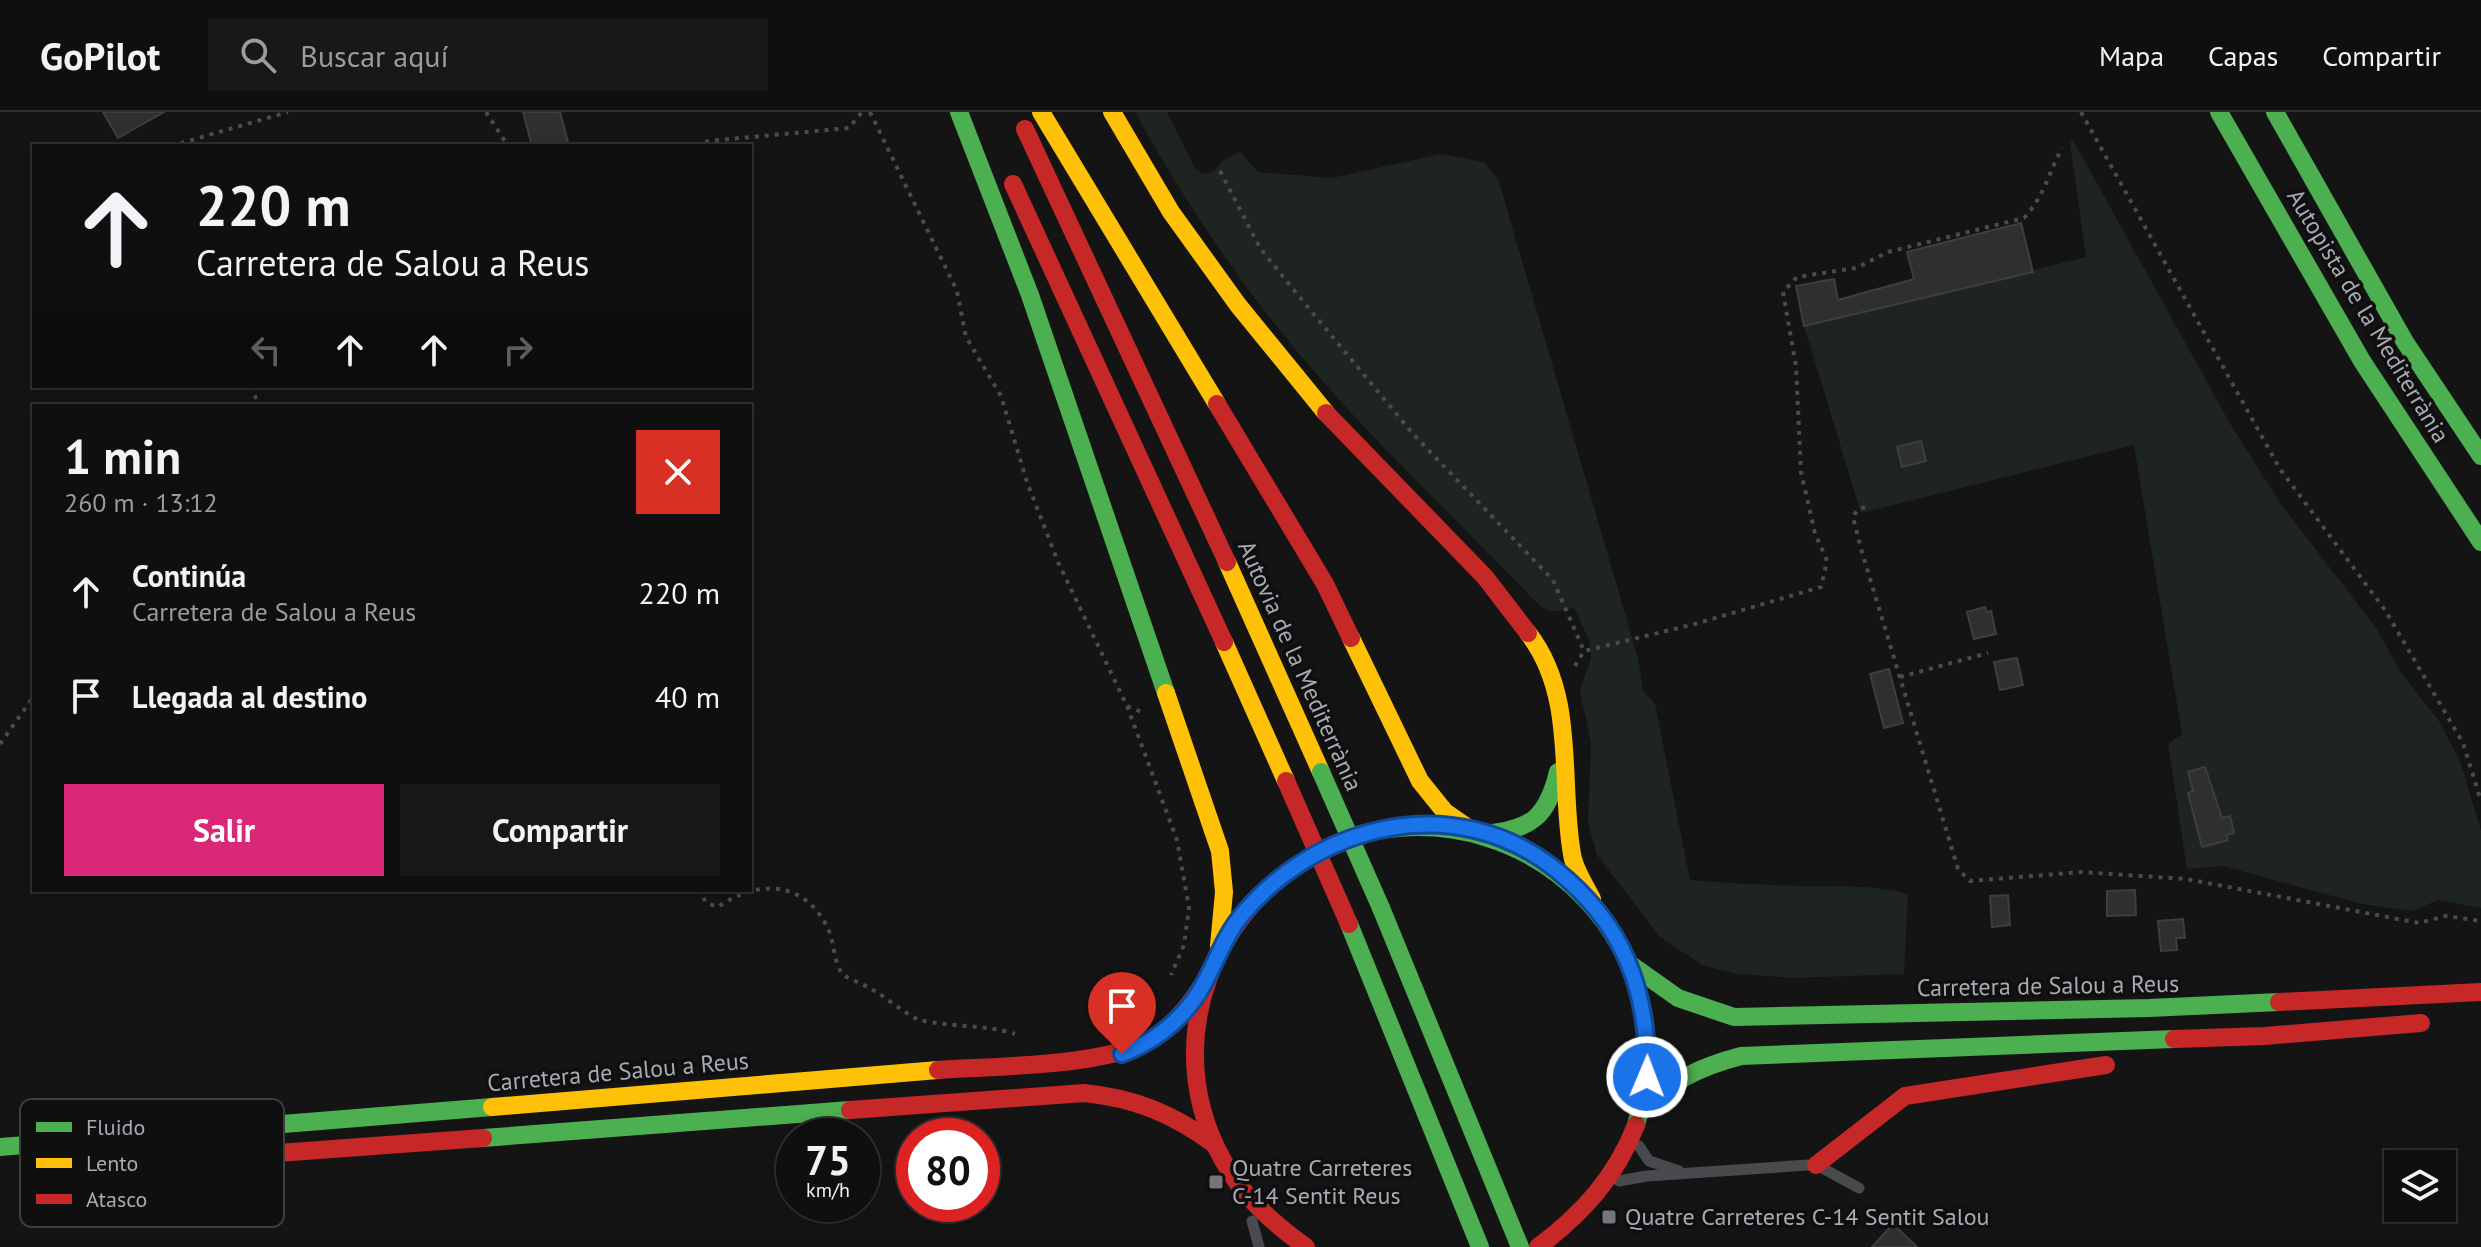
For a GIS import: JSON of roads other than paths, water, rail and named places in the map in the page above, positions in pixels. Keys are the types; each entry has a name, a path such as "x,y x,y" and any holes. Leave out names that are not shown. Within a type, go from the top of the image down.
{"main road":[{"path":"959,112 994,196 1084,447 1220,851 1224,871 1219,951"},
{"name":"Autovia de la Mediterrània","path":"1017,112 1186,471 1321,772 1381,908 1520,1247"},
{"path":"1041,112 1325,584 1420,781 1445,812 1478,832 1547,863 1574,884 1597,909"},
{"path":"1112,112 1171,212 1238,305 1341,431 1485,577 1533,639 1554,682 1565,737 1572,857 1581,881 1630,964 1642,1001 1648,1039 1647,1077 1638,1119 1615,1170 1587,1208 1538,1247"},
{"name":"Autopista de la Mediterrània","path":"2219,112 2362,361 2481,542"},
{"name":"Autopista de la Mediterrània","path":"2275,112 2405,342 2481,456"},
{"path":"1006,169 1138,450 1349,924 1480,1247"},
{"path":"1306,1247 1259,1211 1236,1183 1214,1144 1204,1117 1195,1061 1198,1018 1208,976 1219,951 1238,919 1263,890 1292,866 1324,847 1359,834 1396,826 1433,825 1478,832 1525,827 1546,809 1553,795 1565,737"},
{"name":"Carretera de Salou a Reus","path":"1630,964 1658,989 1678,1000 1734,1017 2149,1008 2481,992"},
{"name":"Carretera de Salou a Reus","path":"284,1122 905,1068 1102,1057 1140,1047 1168,1029 1208,976"},
{"path":"1638,1119 1655,1096 1678,1076 1707,1064 1741,1056 2265,1036 2438,1022"},
{"path":"2160,1058 2205,1052 2265,1036"},
{"path":"1816,1165 1905,1096 2130,1062"},
{"path":"284,1152 1084,1093 1113,1095 1157,1107 1214,1144"},
{"name":"Carretera de Salou a Reus","path":"0,1147 20,1145"},
{"path":"1581,1235 1587,1208"}],"lane":[{"path":"982,1051 1010,1064"},
{"path":"1068,1112 1084,1093"},
{"path":"983,1099 1003,1109"},
{"path":"1638,1119 1641,1153 1649,1161 1691,1175"},
{"path":"1601,1191 1621,1180 1816,1165 1859,1188"},
{"path":"1236,1183 1259,1247"}],"place":[{"name":"Quatre Carreteres C-14 Sentit Reus","path":"1216,1182"},
{"name":"Quatre Carreteres C-14 Sentit Salou","path":"1609,1217"}]}
